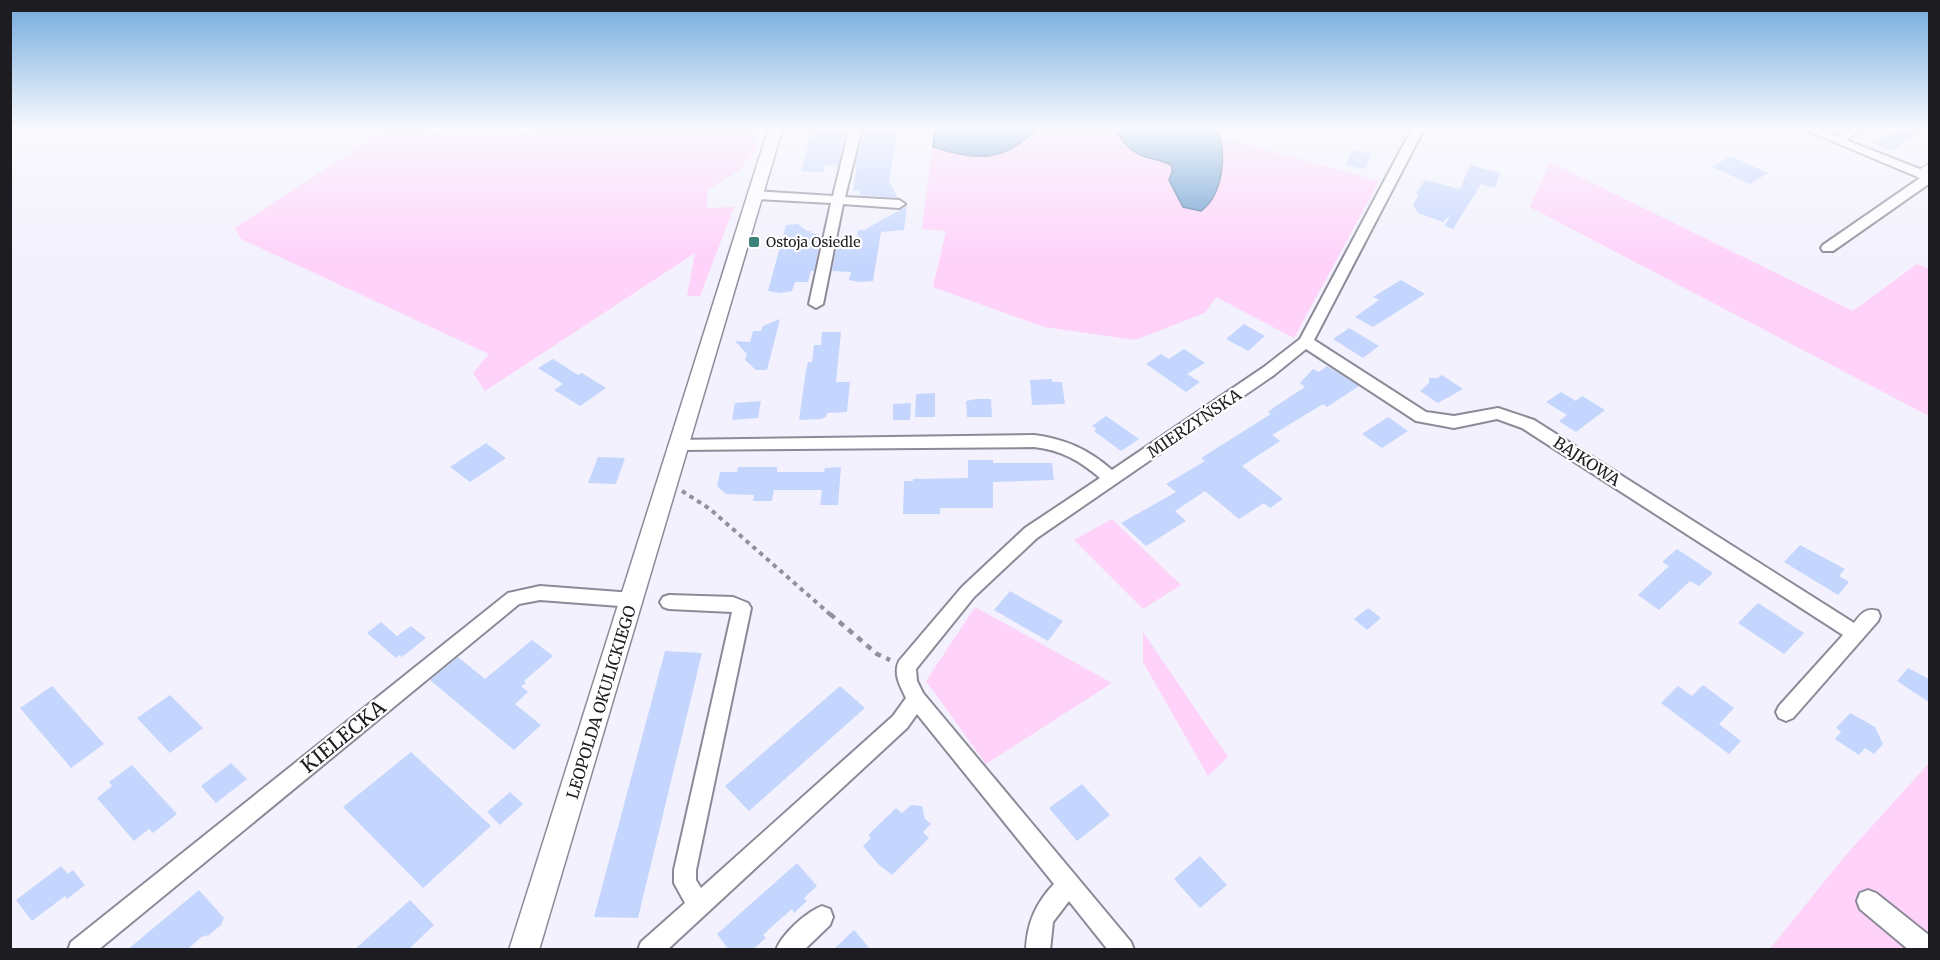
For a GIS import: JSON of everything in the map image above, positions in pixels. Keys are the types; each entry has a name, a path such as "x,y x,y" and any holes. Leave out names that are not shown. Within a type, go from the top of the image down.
{"street":[{"name":"LEOPOLDA OKULICKIEGO","path":"524,950 633,600 676,449 762,172"},
{"path":"816,303 845,172"},
{"name":"MIERZYŃSKA","path":"906,667 968,592 1031,533 1269,371 1306,342 1395,172"},
{"path":"1828,248 1927,174"},
{"path":"755,195 899,204"},
{"name":"BAJKOWA","path":"1306,342 1422,417 1454,422 1498,413 1528,424 1855,633"},
{"path":"676,449 1035,441 1059,443 1075,450 1112,479"},
{"name":"KIELECKA","path":"79,950 514,598 540,593 633,600"},
{"path":"669,602 733,605 742,608 740,628 685,870 684,883 699,905"},
{"path":"1786,712 1871,615"},
{"path":"906,667 907,681 916,699 1123,950"},
{"path":"649,950 900,722 916,699"},
{"path":"1038,950 1039,922 1049,906 1070,884"},
{"path":"1868,901 1928,950"},
{"path":"787,950 822,917"}],"path":[{"path":"664,490 686,492 696,498 878,654 906,667"}],"shaded area":[{"path":"321,172 737,172 707,190 707,208 734,207 700,296 687,296 695,253 485,391 473,373 489,354 241,239 235,228"},
{"path":"929,172 1173,172 1174,189 1183,207 1201,211 1222,172 1346,172 1379,181 1294,338 1216,297 1205,313 1135,340 1044,327 933,287 946,231 922,229"},
{"path":"1546,172 1570,172 1853,311 1917,264 1929,269 1929,416 1530,207"},
{"path":"1112,519 1181,585 1143,609 1074,540"},
{"path":"975,607 1112,683 986,764 926,681"},
{"path":"1143,632 1228,757 1208,776 1143,662"},
{"path":"1929,763 1929,949 1769,950 1845,856"}],"water":[{"path":"1172,172 1221,172 1215,194 1201,211 1183,207 1169,180"}],"building":[{"path":"856,172 891,172 889,181 898,198 860,195 860,190 853,191"},
{"path":"1467,172 1500,173 1495,188 1481,184 1453,229 1445,226 1450,215 1443,222 1418,213 1413,205 1419,194 1416,193 1425,180 1460,189"},
{"path":"1723,172 1768,173 1750,184"},
{"path":"907,206 904,230 881,232 873,281 849,280 851,272 832,271 839,238 857,238 858,230 864,230"},
{"path":"798,224 807,231 811,231 810,233 819,234 821,237 814,271 811,271 808,282 795,282 792,291 781,293 768,291 786,225"},
{"path":"1401,280 1425,294 1373,327 1355,317 1379,300 1373,297"},
{"path":"780,319 767,370 756,370 745,360 747,354 735,341 750,342 753,331 761,331 763,326"},
{"path":"1244,324 1265,336 1248,351 1226,339"},
{"path":"1349,328 1379,346 1363,358 1333,339"},
{"path":"822,332 841,332 836,382 850,382 847,412 827,413 826,417 821,419 799,420 808,362 812,362 814,345 821,345"},
{"path":"1184,349 1205,363 1187,374 1200,382 1186,392 1146,364 1161,354 1169,359"},
{"path":"553,359 578,375 582,373 606,388 580,406 554,390 563,384 538,368"},
{"path":"1327,366 1359,386 1327,407 1323,404 1272,435 1280,441 1242,466 1283,499 1270,508 1264,503 1239,519 1205,491 1175,511 1186,521 1146,546 1121,523 1176,492 1166,484 1205,461 1201,458 1271,414 1268,412 1305,387 1300,383 1313,369 1319,372"},
{"path":"1442,375 1463,389 1438,403 1420,391 1429,383 1429,378"},
{"path":"1052,379 1052,382 1062,382 1065,404 1032,405 1030,380"},
{"path":"1561,392 1576,401 1582,396 1605,410 1576,432 1559,421 1567,415 1546,402"},
{"path":"935,393 935,417 915,417 916,394"},
{"path":"991,399 992,417 967,417 966,401"},
{"path":"761,401 758,418 732,420 735,403"},
{"path":"911,403 910,420 893,420 893,404"},
{"path":"1106,416 1139,439 1121,451 1094,431 1097,429 1092,426"},
{"path":"1388,417 1408,431 1382,448 1362,434"},
{"path":"486,443 506,458 470,482 450,467"},
{"path":"598,457 625,458 616,484 588,483"},
{"path":"968,460 993,460 993,463 1052,463 1054,480 993,482 993,508 940,508 940,514 903,514 904,481 968,478"},
{"path":"738,467 777,467 777,472 824,472 825,468 841,467 838,505 820,505 822,490 774,490 772,501 753,501 754,495 726,494 717,486 720,472 737,472"},
{"path":"1800,545 1845,569 1839,576 1849,582 1838,595 1784,562"},
{"path":"1677,549 1713,573 1699,586 1690,581 1659,610 1638,595 1669,566 1662,562"},
{"path":"1010,591 1063,621 1048,641 994,610"},
{"path":"1758,603 1804,633 1784,654 1738,623"},
{"path":"1368,608 1381,618 1367,630 1354,619"},
{"path":"381,622 397,636 411,626 426,638 402,657 399,655 396,658 367,633"},
{"path":"532,640 553,656 521,686 528,692 515,704 541,725 514,750 430,680 458,657 485,679"},
{"path":"665,651 702,653 638,918 594,917"},
{"path":"1908,668 1929,679 1929,702 1897,681"},
{"path":"1703,685 1734,708 1719,724 1741,741 1729,754 1661,703 1678,686 1692,696"},
{"path":"52,686 104,744 71,768 20,708"},
{"path":"840,686 865,708 749,811 725,786"},
{"path":"170,695 203,728 170,753 137,718"},
{"path":"1850,713 1875,727 1883,744 1874,754 1865,748 1859,755 1835,739 1841,732 1836,728"},
{"path":"411,752 491,826 423,888 343,807"},
{"path":"231,763 247,779 216,803 201,786"},
{"path":"132,765 177,814 153,833 149,829 134,841 97,798 112,786 109,782"},
{"path":"1082,784 1110,815 1077,841 1049,808"},
{"path":"510,792 523,804 500,825 487,812"},
{"path":"911,805 922,806 925,819 931,824 923,832 929,838 892,875 878,864 863,846 871,838 868,835 896,808 902,813"},
{"path":"1200,856 1227,885 1200,908 1174,879"},
{"path":"797,863 817,886 804,898 807,901 794,913 792,909 777,922 763,935 766,938 752,950 729,950 717,934"},
{"path":"61,866 68,874 73,870 85,885 67,899 65,896 32,921 16,900"},
{"path":"199,890 224,918 221,925 209,935 201,937 187,950 127,950"},
{"path":"410,900 434,925 408,950 354,950"},
{"path":"854,930 871,950 833,950"}],"place":[{"name":"Ostoja Osiedle","path":"754,242"}]}
